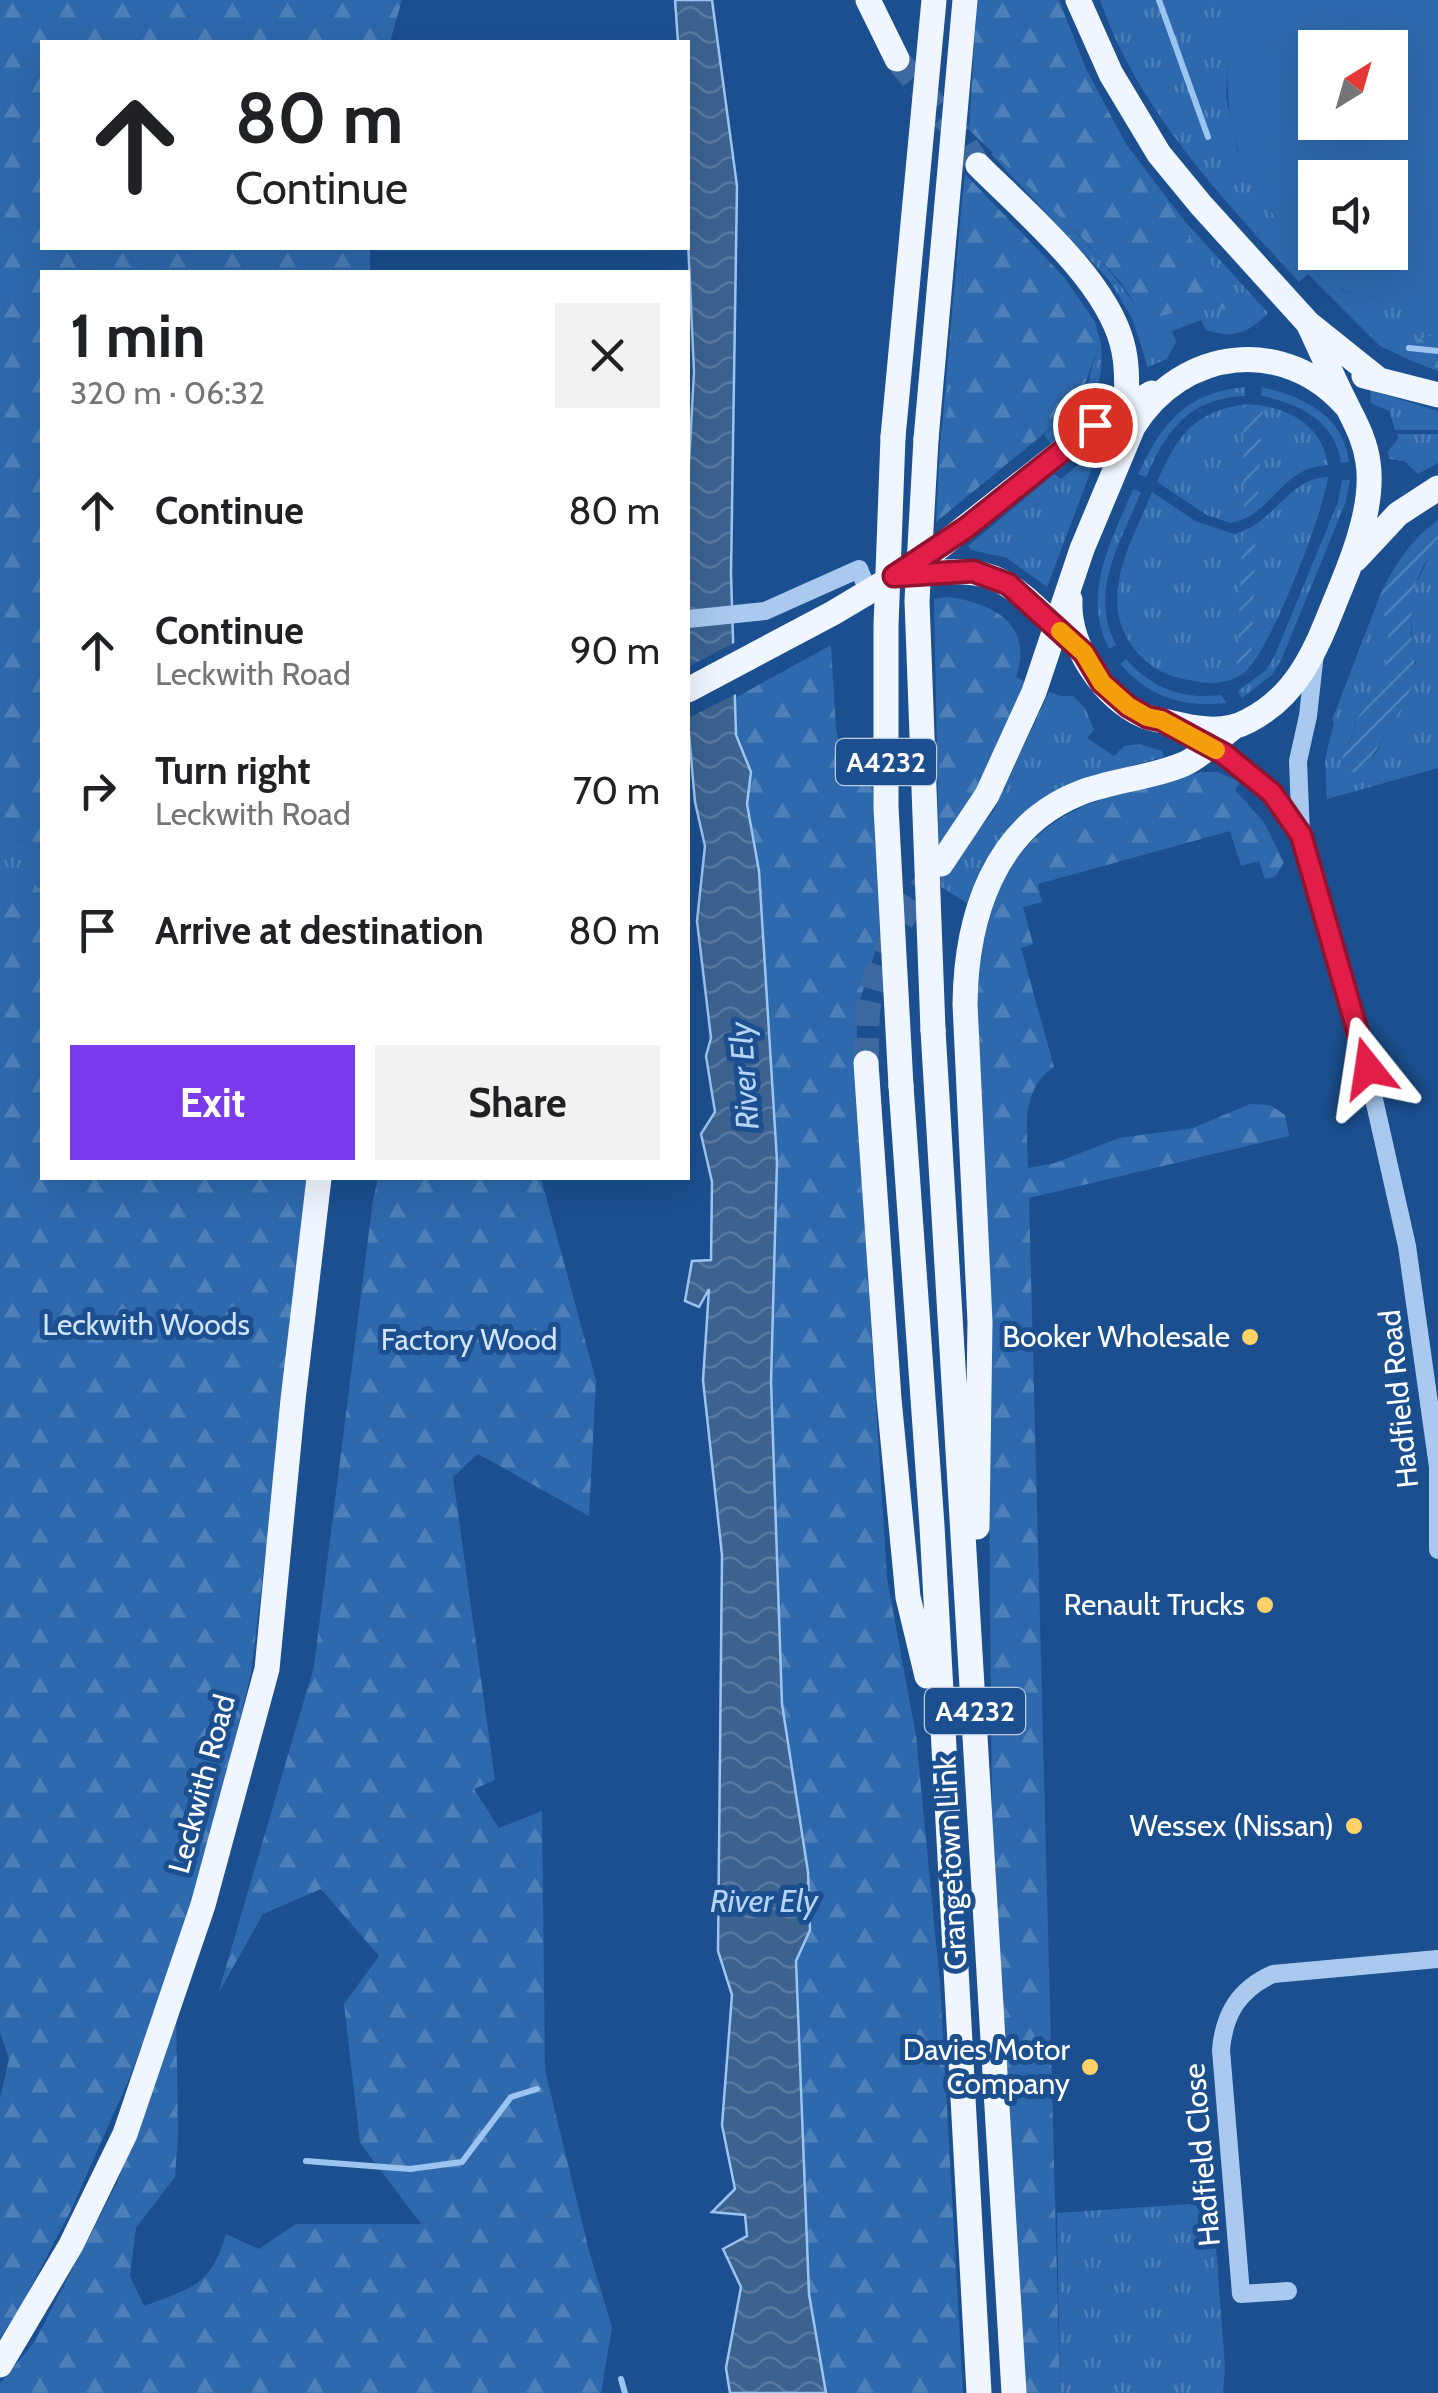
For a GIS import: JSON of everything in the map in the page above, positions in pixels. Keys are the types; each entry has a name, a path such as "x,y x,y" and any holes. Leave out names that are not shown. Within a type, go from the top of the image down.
{"main road":[{"path":"868,0 897,59"},
{"name":"Grangetown Link","path":"934,0 893,437 886,626 886,808 932,1526 979,2393"},
{"name":"Grangetown Link","path":"966,0 926,439 916,601 934,1030 1014,2393"},
{"path":"1078,0 1111,74 1142,129 1201,204 1308,323 1378,378"},
{"path":"978,164 1094,286 1110,312 1125,355 1125,445"},
{"path":"968,1599 978,1518 980,1322 966,1036 966,974 974,921 989,880 1008,848 1050,808 1082,792 1184,764 1234,727 1261,713 1293,686 1316,650 1364,517 1369,468 1361,432 1308,323"},
{"path":"690,689 894,576 953,538 1095,425 1209,364 1242,360 1331,370 1378,378 1438,396"},
{"path":"1285,364 1327,386 1348,408"},
{"path":"941,864 977,812 999,771 1040,679 1082,549 1125,445 1144,408 1166,386"},
{"path":"1345,576 1386,526 1438,488"},
{"path":"894,576 951,570 991,575 1022,594 1084,653"},
{"path":"1072,580 1070,606 1084,653 1109,691 1147,717 1200,728 1234,727"},
{"path":"866,1062 908,1597 941,1734"},
{"name":"Leckwith Road","path":"0,2365 70,2246 126,2134 203,1906 268,1669 292,1400 319,1180"}],"street":[{"path":"690,619 765,611 859,569 868,591"},
{"path":"1301,835 1297,777 1316,650"},
{"path":"1161,720 1238,764 1272,793 1301,835"},
{"name":"Hadfield Road","path":"1301,835 1360,1037 1407,1246 1438,1466 1438,1550"},
{"name":"Hadfield Close","path":"1288,2292 1241,2294 1221,2050 1228,2014 1253,1982 1272,1974 1438,1959"}],"green space":[{"path":"0,0 402,0 391,40 40,40 40,250 370,250 370,270 40,270 40,842 0,841"},
{"path":"977,0 1059,0 1086,69 1126,144 1182,218 1178,223 1240,300 1238,306 1183,310 1145,321 1122,284 1080,236 969,130"},
{"path":"1100,0 1231,0 1226,97 1237,150 1298,245 1298,270 1322,270 1341,290 1370,297 1438,302 1438,335 1417,339 1412,351 1414,362 1380,346 1308,274 1299,282 1185,151 1136,79"},
{"path":"1231,0 1438,0 1438,302 1357,294 1333,284 1319,270 1408,270 1408,160 1298,160 1298,244 1275,217 1242,161 1233,134 1227,74"},
{"path":"994,152 1094,252 1145,321 1183,310 1238,306 1177,223 1182,218 1268,313 1240,333 1206,330 1201,320 1172,331 1176,342 1167,359 1148,367 1132,318 1109,280 991,154"},
{"path":"965,174 1064,277 1095,322 1101,344 1074,409 936,522 940,443 956,375 963,302 961,211"},
{"path":"961,211 963,302 956,375 940,450"},
{"path":"1438,335 1438,371 1414,362 1412,351 1417,339"},
{"path":"1101,344 1100,376 1092,401 1052,445 1044,435 1080,399"},
{"path":"1245,387 1245,396 1209,403 1182,420 1162,445 1146,477 1138,474 1157,439 1178,413 1206,396"},
{"path":"1262,387 1292,396 1330,420 1339,432 1349,462 1341,463 1332,436 1313,416 1261,396"},
{"path":"1370,390 1438,411 1438,430 1395,430 1389,411 1371,403"},
{"path":"1246,404 1275,408 1300,420 1318,438 1328,465 1299,474 1257,511 1230,523 1207,515 1157,482 1189,429 1213,413"},
{"path":"1243,405 1263,406 1257,512 1244,519"},
{"path":"1397,434 1438,434 1438,463 1418,474 1404,461 1389,459 1388,451 1398,439"},
{"path":"1079,464 1092,468 1047,587 1007,558 971,550 968,546 1054,474 1061,479"},
{"path":"1328,477 1294,580 1268,638 1245,672 1213,683 1179,678 1154,667 1135,650 1123,631 1118,591 1127,551 1152,492 1197,522 1234,534 1260,521 1302,485"},
{"path":"1342,480 1350,480 1345,504 1282,658 1272,675 1242,698 1238,691 1266,670 1275,655 1338,502"},
{"path":"1133,489 1141,492 1106,586 1108,625 1116,645 1109,649 1101,628 1098,588 1108,549"},
{"path":"1438,520 1438,546 1422,569 1414,594 1414,680 1370,764 1357,773 1349,772 1342,758 1354,724 1380,678 1388,650 1379,598 1403,555"},
{"path":"1256,525 1251,665 1236,677 1243,532"},
{"path":"1438,546 1438,768 1327,799 1325,759 1332,720 1379,598 1388,635 1386,664 1354,723 1348,743 1370,764 1416,663 1410,597"},
{"path":"948,597 981,605 1006,620 1019,643 1016,677 1025,682 980,783 939,847 934,599"},
{"path":"831,645 836,728 844,766 872,771 880,936 857,1009 857,1098 887,1578 916,1736 940,1983 963,2393 826,2393 809,2294 796,1960 810,1930 808,1872 782,1704 771,1382 777,1161 759,871 747,804 751,773 736,735 735,698"},
{"path":"1126,659 1146,678 1169,690 1194,696 1221,695 1227,703 1196,704 1168,698 1131,675 1120,664"},
{"path":"1049,692 1073,696 1085,708 1094,730 1087,738 1114,756 1124,746 1140,744 1162,751 1164,757 1082,779 1055,792 999,842 984,863 967,903 941,887 941,880 994,810"},
{"path":"1202,772 1217,772 1240,782 1235,790 1264,822 1284,862 1275,877 1265,879 1259,861 1241,866 1230,831 1038,884 1042,902 1023,907 1033,944 1021,948 1054,1067 1043,1076 1030,1099 1028,1168 1055,1163 1119,1138 1193,1128 1250,1104 1270,1105 1285,1115 1289,1136 1029,1198 1060,2393 1025,2393 992,1811 989,1465 976,1005 979,953 996,894 1037,836 1092,803"},
{"path":"0,841 40,842 40,888 0,888"},
{"name":"Leckwith Woods","path":"0,888 40,888 40,1180 311,1180 251,1674 196,1899 129,2079 71,2210 0,2338 0,2098 9,2059 0,2032"},
{"name":"Factory Wood","path":"378,1180 542,1180 596,1381 589,1516 478,1454 453,1477 495,1780 474,1789 499,1828 542,1811 545,2070 589,2251 612,2327 601,2393 0,2393 0,2384 35,2341 117,2183 176,2008 175,2177 136,2228 130,2276 144,2306 197,2283 214,2265 226,2234 259,2249 296,2224 421,2224 360,2143 344,2004 379,1956 321,1889 263,1914 218,1994 314,1666"},
{"path":"1204,2203 1213,2207 1225,2367 1223,2393 1060,2393 1057,2213"}],"water":[{"name":"River Ely","path":"675,0 712,0 737,186 731,574 736,735 751,772 747,804 759,871 777,1161 771,1382 782,1704 808,1872 810,1930 796,1961 809,2294 826,2393 730,2393 726,2368 741,2287 723,2249 747,2236 745,2215 712,2212 735,2189 722,2125 732,1995 718,1951 722,1555 703,1380 709,1289 699,1307 685,1301 692,1261 711,1260 712,1182 701,1134 715,1112 706,1056 711,1038 697,921 705,846 695,802 690,746 690,445 694,372 688,250 690,40 678,40"}],"pier":[{"path":"738,641 740,692 690,717 690,666"}],"waterway":[{"path":"1159,0 1208,137"},
{"path":"1409,348 1438,351"},
{"path":"306,2161 410,2169 462,2162 511,2097 537,2089"},
{"path":"621,2379 625,2393"}],"tunnel":[{"path":"897,59 963,140 978,165"},
{"path":"866,1063 868,1008 878,971 903,918 936,870"}],"slow traffic":[{"path":"1060,631 1084,653 1109,691 1128,706 1216,750"}],"place":[{"name":"Booker Wholesale","path":"1250,1337"},
{"name":"Renault Trucks","path":"1265,1605"},
{"name":"Wessex (Nissan)","path":"1354,1826"},
{"name":"Davies Motor Company","path":"1090,2067"}],"route":[{"path":"1095,425 966,528 894,576 973,571 1008,584 1084,653 1109,691 1147,717 1161,720 1224,754 1272,793 1301,835 1368,1068"}]}
